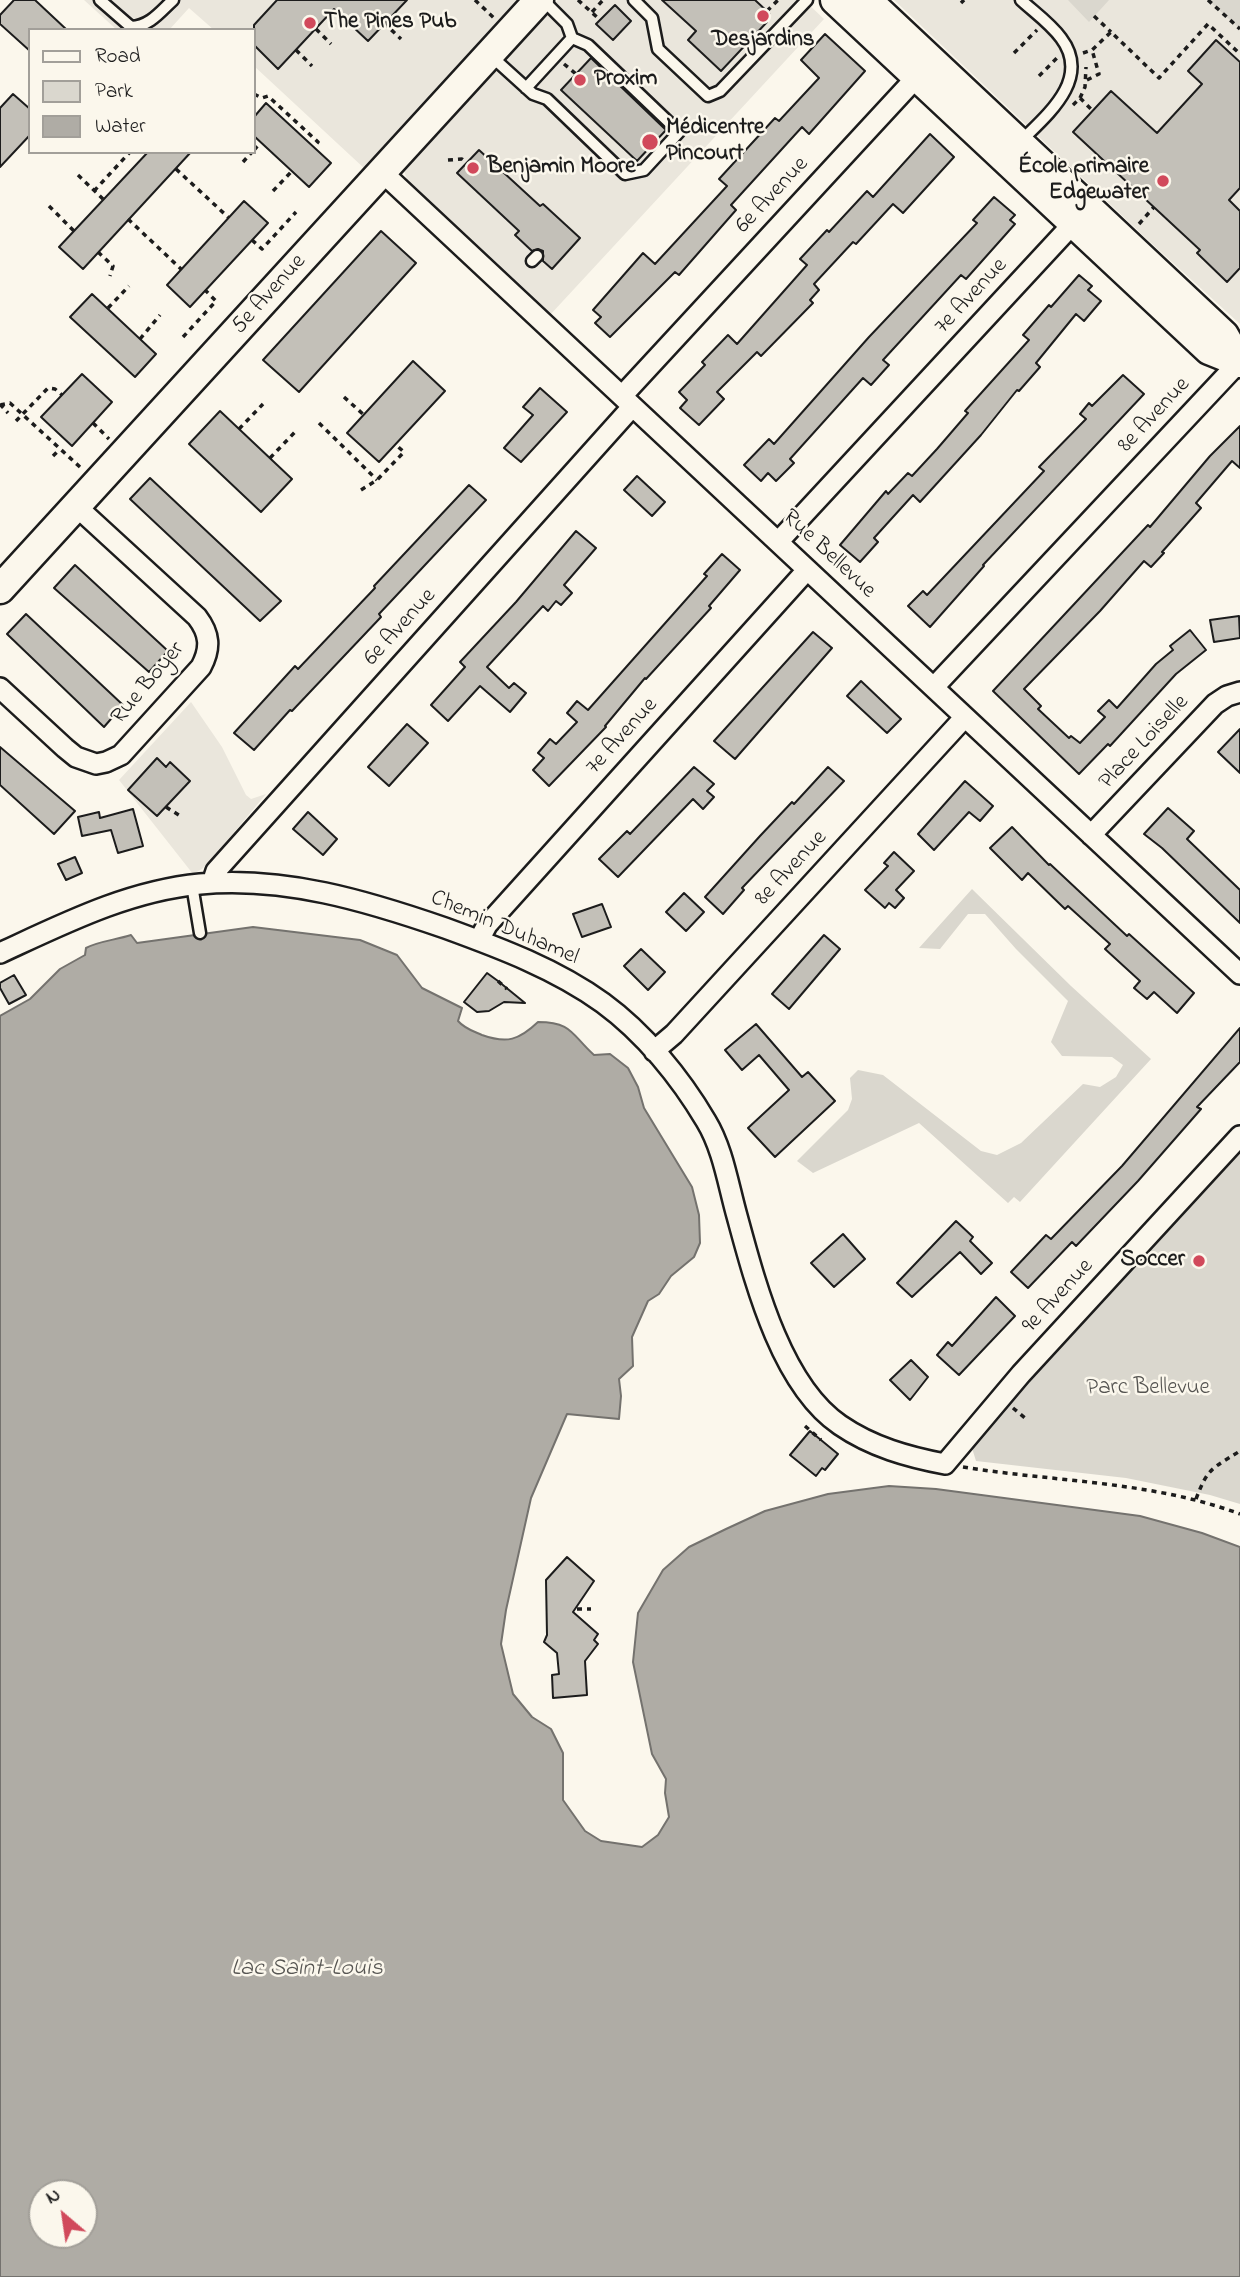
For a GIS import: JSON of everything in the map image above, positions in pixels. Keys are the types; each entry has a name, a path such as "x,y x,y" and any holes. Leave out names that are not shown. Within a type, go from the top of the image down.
{"street":[{"name":"5e Avenue","path":"0,589 541,0"},
{"path":"835,0 868,6 925,68 1081,215 1224,335 1240,362"},
{"name":"6e Avenue","path":"212,883 216,871 627,402 925,68"},
{"name":"Rue Bellevue","path":"382,172 1240,974"},
{"name":"7e Avenue","path":"778,542 1081,215"},
{"name":"8e Avenue","path":"934,687 1240,362"},
{"name":"Rue Boyer","path":"0,688 76,757 96,764 115,759 127,749 201,667 206,657 209,644 207,634 197,617 76,506"},
{"name":"7e Avenue","path":"479,940 487,925 807,570"},
{"name":"Place Loiselle","path":"1091,835 1215,704 1240,692"},
{"name":"8e Avenue","path":"654,1051 674,1034 964,718"},
{"name":"Chemin Duhamel","path":"0,953 101,907 139,895 212,883 268,886 340,895 391,909 540,965 583,990 617,1015 654,1051 682,1085 708,1124 726,1173 748,1254 772,1325 789,1365 805,1391 828,1415 859,1436 899,1453 954,1466"},
{"name":"9e Avenue","path":"954,1466 1021,1374 1240,1136"}],"lane":[{"path":"100,0 131,27 149,22 173,0"},
{"path":"489,55 529,91 547,99 625,174 644,170 679,132 588,46 572,38 567,24 541,0"},
{"path":"634,0 652,18 659,49 708,96 720,91 807,0"},
{"path":"1012,150 1068,89 1071,77 1069,54 1062,38 1021,0"},
{"path":"529,91 572,38"},
{"path":"192,885 200,933"}],"path":[{"path":"475,0 499,23"},
{"path":"578,0 599,19"},
{"path":"592,12 603,0"},
{"path":"767,11 778,0"},
{"path":"1208,0 1240,29"},
{"path":"1094,16 1159,78 1208,24 1240,53"},
{"path":"1014,53 1045,22"},
{"path":"384,23 401,39"},
{"path":"316,29 331,44"},
{"path":"1085,53 1111,33"},
{"path":"296,50 312,65"},
{"path":"1087,80 1099,74 1092,50"},
{"path":"1039,76 1056,57 1069,54"},
{"path":"256,95 262,98 268,96 318,142 314,147"},
{"path":"1072,107 1080,98 1093,111"},
{"path":"282,118 286,113"},
{"path":"256,148 261,142"},
{"path":"94,191 128,154"},
{"path":"243,162 250,154"},
{"path":"448,160 462,159 467,163"},
{"path":"176,169 229,218"},
{"path":"274,191 292,171"},
{"path":"78,175 103,199"},
{"path":"49,206 74,231"},
{"path":"1135,228 1154,207"},
{"path":"252,240 262,249 296,212"},
{"path":"128,219 181,269"},
{"path":"98,252 113,266 110,276"},
{"path":"108,308 129,286"},
{"path":"183,337 216,301 205,290"},
{"path":"140,339 160,315"},
{"path":"16,421 48,388 55,389 62,395"},
{"path":"344,397 364,415"},
{"path":"0,404 10,403 97,483"},
{"path":"0,404 8,413"},
{"path":"239,429 263,404"},
{"path":"319,424 377,480"},
{"path":"270,458 295,432"},
{"path":"361,490 377,480 404,452 396,445"},
{"path":"53,456 60,449"},
{"path":"166,807 181,817"},
{"path":"498,981 507,989"},
{"path":"805,1426 821,1440"},
{"path":"1196,1500 1205,1475 1240,1451"},
{"path":"954,1466 1122,1486 1196,1500 1240,1514"},
{"path":"577,1609 591,1609"}],"shaded area":[{"path":"84,0 520,0 365,169 256,68 256,28 212,28 189,8 171,28 115,28"},
{"path":"558,0 804,0 824,19 550,315 408,182 404,171 405,163 436,127"},
{"name":"École primaire Edgewater","path":"894,0 1240,0 1240,324 1150,242"},
{"path":"191,702 222,747 246,795 251,799 266,794 216,854 202,869 193,874 119,780"}],"green space":[{"path":"1068,0 1109,0 1089,22"},
{"path":"1208,0 1240,0 1240,29"},
{"path":"972,889 1071,986 1151,1059 1020,1202 1014,1197 1008,1203 919,1123 813,1173 797,1161 848,1110 852,1099 850,1078 858,1070 883,1075 981,1151 997,1155 1021,1143 1083,1084 1100,1087 1116,1077 1123,1065 1112,1057 1062,1056 1051,1042 1068,1001 985,914 968,914 940,949 919,948"},
{"name":"Parc Bellevue","path":"1240,1151 1240,1504 1210,1495 1126,1478 976,1461 972,1448 977,1438"}],"water":[{"name":"Lac Saint-Louis","path":"253,927 360,940 397,955 422,988 462,1008 458,1021 472,1031 506,1040 525,1033 538,1022 565,1027 594,1055 610,1054 628,1068 638,1087 644,1108 692,1187 699,1215 700,1243 694,1257 671,1276 659,1294 648,1301 632,1337 633,1366 619,1379 619,1419 567,1414 531,1498 501,1644 513,1694 532,1717 551,1729 563,1753 563,1800 585,1831 601,1841 642,1847 658,1835 669,1817 666,1779 652,1754 633,1662 638,1613 663,1570 689,1547 765,1511 828,1494 889,1486 936,1489 1140,1516 1202,1533 1240,1547 1240,2277 0,2277 0,1016 30,999 60,969 85,955 86,948 131,935 137,943"}],"building":[{"path":"14,0 35,0 65,28 28,28 28,49 0,24 0,15"},
{"path":"277,0 407,0 368,41 334,9 278,69 256,47 254,25"},
{"path":"662,0 755,0 770,14 765,20 767,22 721,71 688,40 696,31"},
{"path":"615,5 631,21 613,40 596,24"},
{"path":"825,34 865,71 809,134 802,127 731,205 736,210 679,275 675,272 610,337 595,323 601,317 593,310 643,253 655,264 727,186 719,179 775,118 779,121 819,78 801,60"},
{"path":"1216,40 1240,62 1240,188 1229,200 1240,211 1240,268 1227,282 1197,253 1200,250 1073,132 1111,91 1157,133 1202,84 1188,71"},
{"path":"591,58 666,130 637,161 561,90"},
{"path":"13,94 28,107 28,137 0,167 0,108"},
{"path":"266,103 331,163 309,187 256,138 256,115"},
{"path":"930,134 954,157 903,213 893,204 856,244 853,242 814,284 819,290 810,300 813,303 761,356 757,352 717,392 724,399 699,425 680,408 687,400 679,392 705,365 702,362 728,335 737,344 807,265 800,259 867,191 873,197"},
{"path":"479,150 540,206 543,204 580,238 552,269 543,261 543,251 532,251 515,235 519,231 457,173"},
{"path":"146,154 189,154 83,269 59,247"},
{"path":"994,197 1015,215 1010,220 1015,224 966,279 961,275 883,360 889,365 871,385 863,378 790,459 794,463 776,481 768,473 761,481 744,465 769,439 774,444 869,337 977,223 973,220"},
{"path":"244,201 268,223 190,307 167,285"},
{"path":"381,231 416,263 299,392 263,360"},
{"path":"1079,275 1092,286 1088,290 1101,301 1084,321 1076,314 1036,363 1040,367 1019,391 1017,390 981,435 920,502 913,495 874,538 878,542 860,562 840,545 886,491 888,494 908,473 912,476 937,449 968,413 965,411 1029,340 1023,335"},
{"path":"92,294 156,354 135,377 70,317"},
{"path":"413,361 445,391 379,462 347,433"},
{"path":"82,374 112,402 72,446 41,417"},
{"path":"1123,375 1144,394 983,565 930,627 908,606 923,591 927,595 1044,471 1039,467 1086,419 1080,414 1089,403 1092,406"},
{"path":"540,388 567,412 521,462 504,448 533,415 523,407"},
{"path":"220,411 292,479 261,512 189,444"},
{"path":"1240,426 1240,468 1232,461 1196,503 1201,508 1162,552 1164,553 1151,567 1144,561 1024,689 1041,706 1038,709 1069,738 1071,736 1080,743 1105,717 1098,711 1109,700 1117,708 1156,664 1173,650 1170,646 1190,630 1206,650 1176,674 1110,746 1108,744 1079,774 993,691 1148,525 1150,527 1210,456"},
{"path":"637,476 665,502 652,516 624,490"},
{"path":"150,478 281,601 260,621 130,499"},
{"path":"469,485 486,500 292,711 290,710 254,750 234,733 295,666 298,669 375,588"},
{"path":"576,531 596,548 564,585 572,593 561,605 556,601 548,611 543,606 487,667 509,688 514,683 526,693 510,712 480,686 448,721 431,705 465,667 460,662 516,602"},
{"path":"722,554 740,570 709,606 711,608 645,678 606,727 549,786 533,770 544,758 538,753 550,739 556,744 577,722 567,713 577,701 588,710 707,576 704,574"},
{"path":"75,565 168,651 149,672 54,588"},
{"path":"26,614 123,705 104,727 7,634"},
{"path":"1239,616 1240,638 1214,642 1210,620"},
{"path":"813,632 832,648 735,759 714,741"},
{"path":"861,681 901,719 887,733 847,696"},
{"path":"407,724 428,743 389,786 368,767"},
{"path":"1240,729 1240,773 1218,752"},
{"path":"0,747 75,811 54,834 0,785"},
{"path":"157,758 166,767 170,762 190,781 157,816 128,790"},
{"path":"694,767 714,784 707,791 714,797 703,809 693,799 618,877 599,859 627,831 630,834"},
{"path":"828,767 844,781 742,888 744,890 723,914 705,897"},
{"path":"965,781 993,806 980,821 969,812 934,850 918,834"},
{"path":"1168,808 1194,831 1187,839 1240,890 1240,923 1144,834"},
{"path":"133,809 143,846 118,853 111,830 82,836 78,817 99,812 100,818"},
{"path":"308,812 337,839 323,855 293,829"},
{"path":"1012,827 1049,865 1194,993 1177,1013 1154,992 1147,999 1134,988 1140,981 1105,949 1110,944 1068,906 1065,909 1028,873 1022,880 990,848"},
{"path":"894,852 914,871 896,890 904,898 895,908 889,903 885,908 865,890 888,866 884,863"},
{"path":"75,857 82,873 66,880 58,864"},
{"path":"684,893 704,912 686,931 666,912"},
{"path":"602,904 611,927 582,937 573,914"},
{"path":"824,935 840,949 789,1009 772,994"},
{"path":"641,949 665,972 648,990 624,966"},
{"path":"487,973 525,1003 504,1002 489,1011 477,1012 464,1002"},
{"path":"14,975 26,995 9,1004 0,983"},
{"path":"756,1024 802,1077 808,1072 835,1101 775,1157 748,1128 789,1090 759,1055 742,1070 725,1050"},
{"path":"1240,1028 1240,1062 1197,1107 1201,1109 1138,1181 1076,1246 1072,1242 1028,1288 1011,1272 1046,1235 1051,1239 1122,1166"},
{"path":"956,1221 973,1237 970,1241 992,1263 981,1274 960,1252 912,1297 897,1283"},
{"path":"843,1234 865,1259 834,1287 811,1263"},
{"path":"996,1297 1015,1316 959,1375 937,1355 948,1342 952,1346"},
{"path":"911,1360 928,1377 910,1400 890,1380"},
{"path":"810,1431 838,1454 825,1470 822,1468 816,1476 790,1455"},
{"path":"567,1557 594,1581 573,1612 598,1634 594,1640 598,1644 585,1661 587,1695 553,1698 552,1675 559,1674 557,1653 544,1642 547,1635 546,1580"}],"place":[{"name":"Desjardins","path":"763,16"},
{"name":"The Pines Pub","path":"310,23"},
{"name":"Proxim","path":"580,80"},
{"name":"Médicentre Pincourt","path":"650,142"},
{"name":"Benjamin Moore","path":"473,168"},
{"name":"École primaire Edgewater","path":"1163,181"},
{"name":"Soccer","path":"1199,1261"}]}
